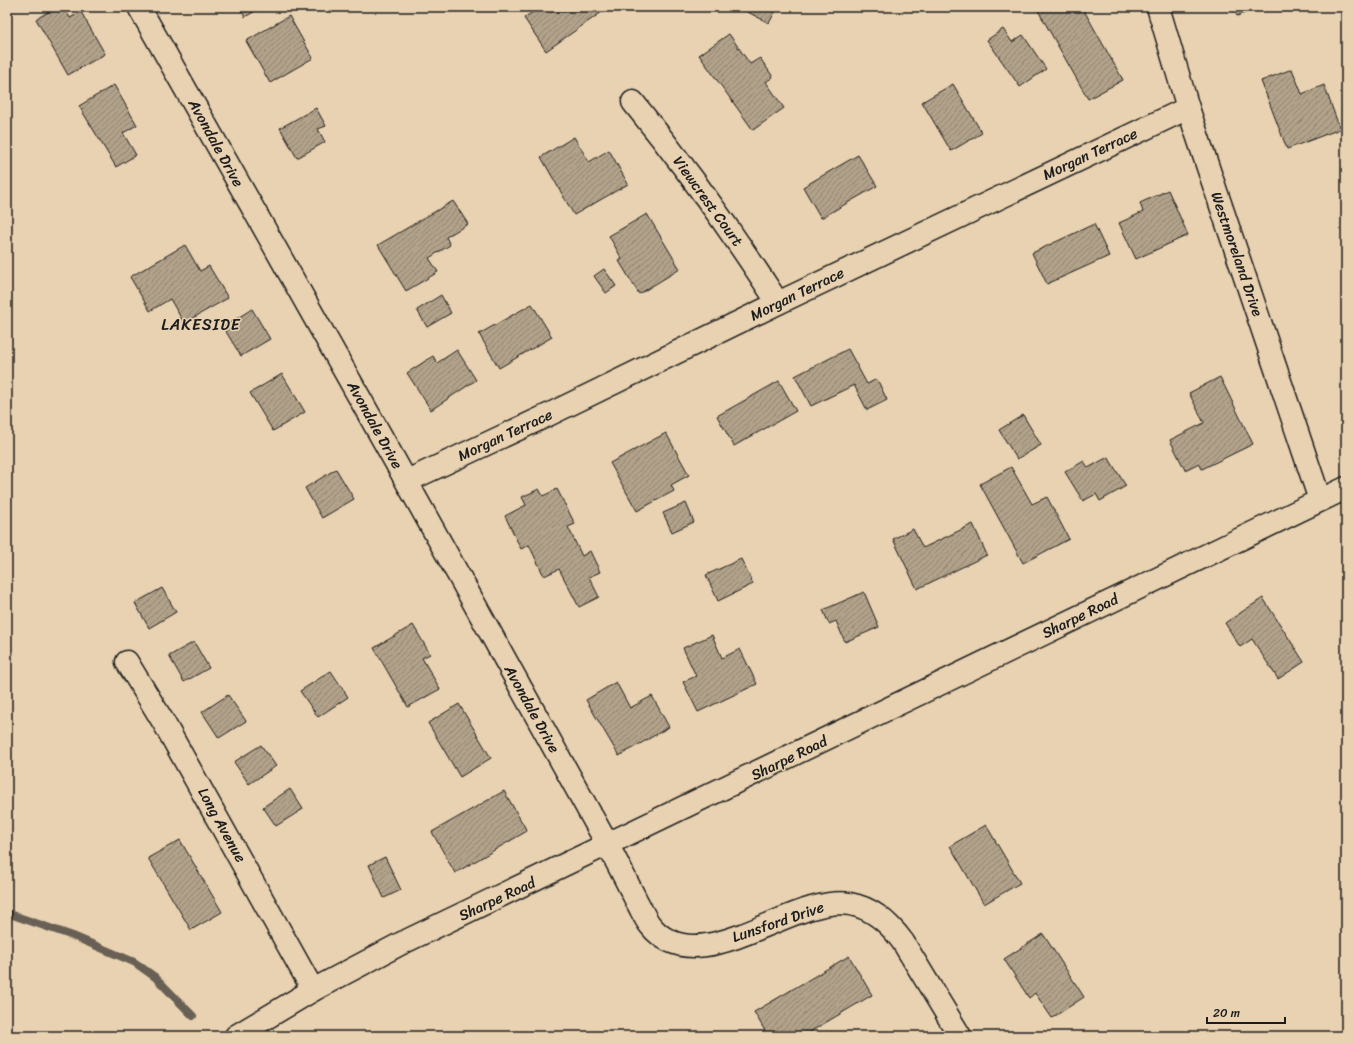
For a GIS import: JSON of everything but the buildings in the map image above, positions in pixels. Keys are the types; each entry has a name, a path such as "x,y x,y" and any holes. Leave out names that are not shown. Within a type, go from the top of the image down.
{"street":[{"name":"Avondale Drive","path":"139,7 407,480 608,846"},
{"name":"Westmoreland Drive","path":"1158,7 1188,108 1320,500"},
{"name":"Viewcrest Court","path":"633,102 683,165 748,256 778,303"},
{"name":"Morgan Terrace","path":"407,480 546,416 778,303 1188,108"},
{"name":"Sharpe Road","path":"236,1036 313,990 400,944 608,846 1346,488"},
{"name":"Long Avenue","path":"127,662 164,723 313,990"},
{"name":"Lunsford Drive","path":"608,846 650,926 666,939 686,946 697,947 717,943 828,903 852,904 874,912 893,927 960,1036"}],"waterway":[{"path":"7,913 73,936 134,962 155,977 193,1016"}],"district":[{"name":"LAKESIDE","path":"201,324"}]}
